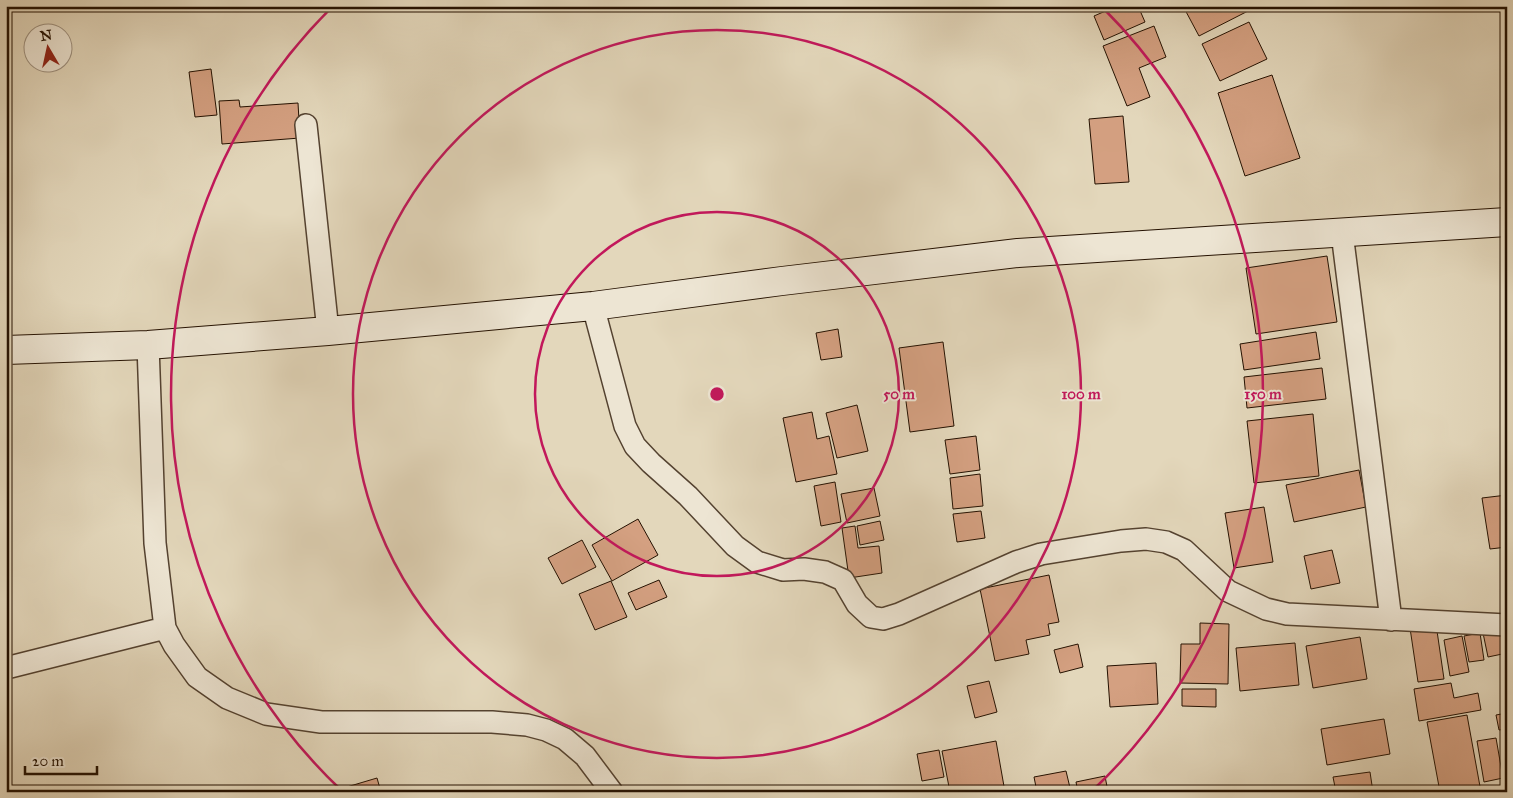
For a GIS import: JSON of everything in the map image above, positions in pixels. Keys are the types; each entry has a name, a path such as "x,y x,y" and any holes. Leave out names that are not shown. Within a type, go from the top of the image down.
{"street":[{"path":"306,125 328,331"},
{"path":"6,350 148,346 593,306 1018,252 1507,222"},
{"path":"1342,233 1392,620"},
{"path":"593,306 625,426 635,446 651,464 688,496 734,546 757,562 783,570 804,569 825,572 843,580 857,604 871,617 883,619 899,614 1008,566 1042,554 1121,541 1146,539 1166,542 1184,550 1228,591 1266,609 1287,614 1507,625"},
{"path":"148,346 154,542 165,628 196,677 227,698 266,714 321,722 492,722 546,730 565,739 585,756 612,792"},
{"path":"6,668 165,628"}],"building":[{"path":"1117,6 1138,6 1145,22 1104,40 1094,16"},
{"path":"1183,6 1245,6 1248,11 1199,36"},
{"path":"1249,22 1267,59 1220,81 1202,44"},
{"path":"1154,26 1166,57 1139,68 1150,97 1127,106 1103,46"},
{"path":"211,69 217,115 195,117 189,72"},
{"path":"1272,75 1300,158 1245,176 1218,93"},
{"path":"239,100 240,107 298,103 300,138 222,144 219,101"},
{"path":"1123,116 1129,182 1095,184 1089,119"},
{"path":"1327,256 1337,322 1256,334 1246,268"},
{"path":"838,329 842,357 821,360 816,333"},
{"path":"1316,332 1320,359 1244,370 1240,344"},
{"path":"943,342 954,426 910,432 899,348"},
{"path":"1322,368 1326,399 1247,408 1244,377"},
{"path":"857,405 868,451 837,458 826,413"},
{"path":"812,412 817,439 829,436 837,474 796,482 783,418"},
{"path":"1313,414 1319,476 1254,483 1247,421"},
{"path":"976,436 980,470 950,474 945,440"},
{"path":"1359,470 1366,507 1294,522 1286,485"},
{"path":"980,474 983,506 953,509 950,478"},
{"path":"835,482 841,522 821,526 814,486"},
{"path":"874,488 880,516 847,523 841,494"},
{"path":"1507,495 1507,547 1490,549 1482,498"},
{"path":"1264,507 1273,562 1234,568 1225,513"},
{"path":"981,511 985,538 957,542 953,514"},
{"path":"638,519 658,555 612,581 592,545"},
{"path":"880,521 884,540 860,545 857,526"},
{"path":"855,526 858,548 879,546 882,573 849,578 842,528"},
{"path":"582,540 596,567 562,584 548,558"},
{"path":"1332,550 1340,583 1311,589 1304,556"},
{"path":"1049,575 1059,622 1048,624 1050,635 1026,640 1029,654 995,661 980,589"},
{"path":"659,580 667,597 636,610 628,593"},
{"path":"611,581 627,617 595,630 579,594"},
{"path":"1200,623 1229,624 1228,684 1180,683 1181,644 1200,644"},
{"path":"1436,624 1444,679 1418,682 1410,628"},
{"path":"1505,629 1507,653 1488,657 1483,633"},
{"path":"1480,633 1484,660 1469,662 1464,636"},
{"path":"1462,636 1469,672 1450,676 1444,640"},
{"path":"1360,637 1367,679 1313,688 1306,646"},
{"path":"1295,643 1299,685 1240,691 1236,648"},
{"path":"1078,644 1083,667 1060,673 1054,650"},
{"path":"1156,663 1158,704 1110,707 1107,666"},
{"path":"989,681 997,712 975,718 967,686"},
{"path":"1451,683 1454,698 1478,693 1481,710 1419,721 1414,689"},
{"path":"1182,689 1216,689 1216,707 1182,706"},
{"path":"1507,713 1507,729 1499,730 1496,715"},
{"path":"1467,715 1481,792 1440,792 1427,722"},
{"path":"1384,719 1390,754 1327,765 1321,729"},
{"path":"1502,737 1507,737 1507,768"},
{"path":"1496,738 1503,778 1484,782 1477,741"},
{"path":"996,741 1005,792 950,792 942,751"},
{"path":"939,750 944,777 922,781 917,754"},
{"path":"1066,771 1071,792 1037,792 1034,777"},
{"path":"1370,772 1373,792 1336,792 1333,777"},
{"path":"1105,776 1108,792 1078,792 1076,782"},
{"path":"377,778 381,792 330,792"}]}
